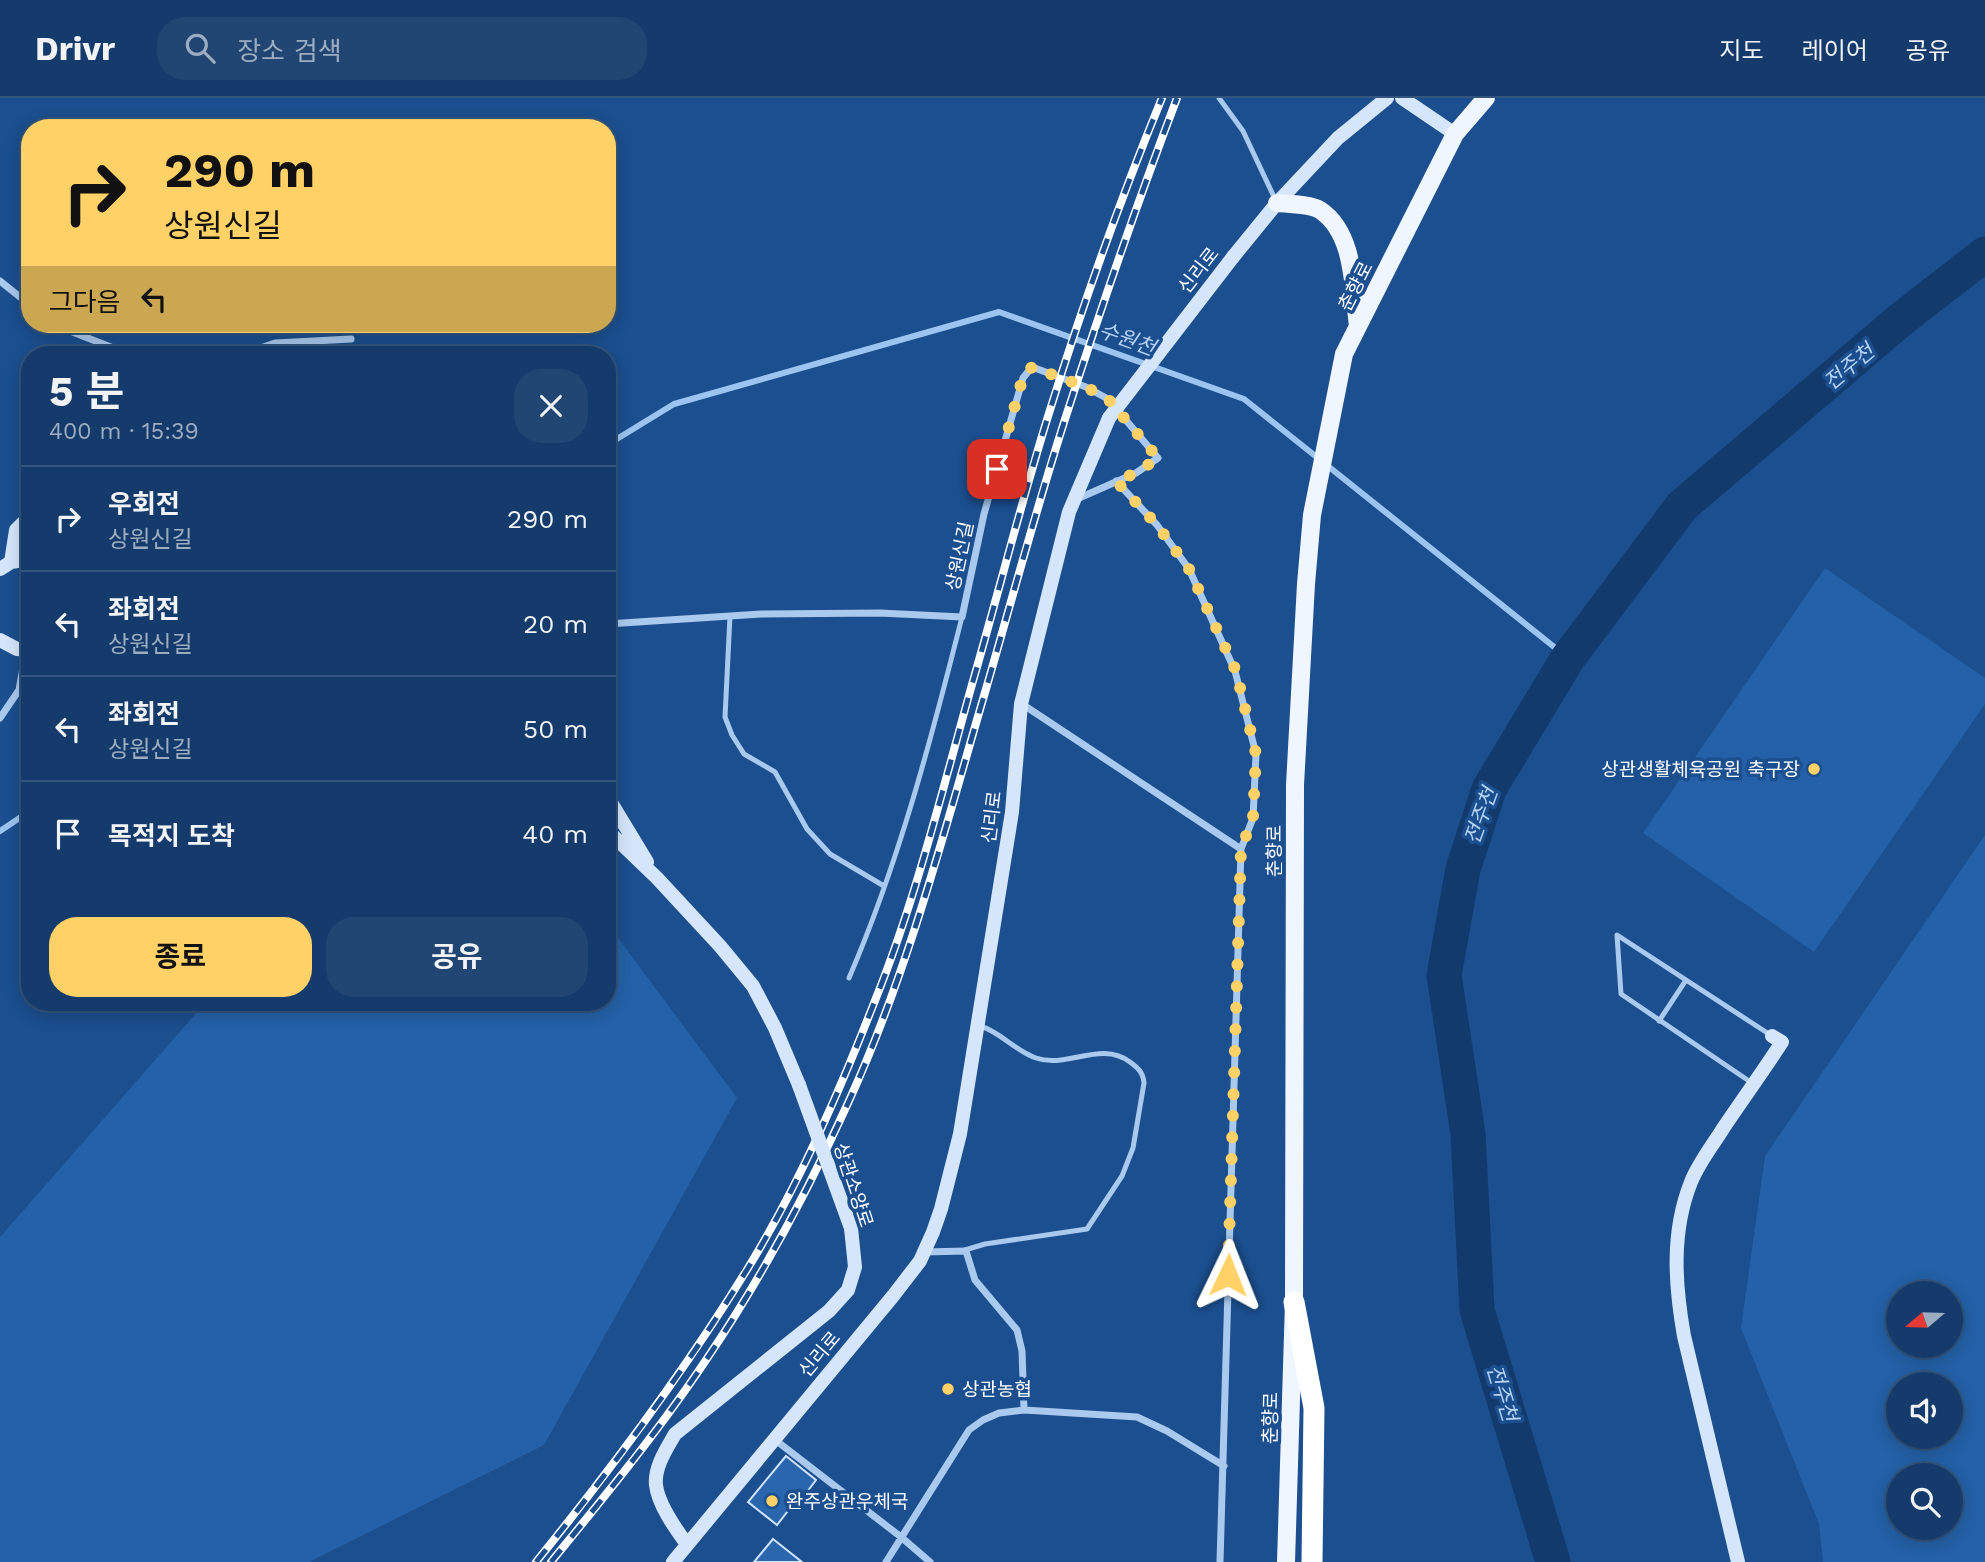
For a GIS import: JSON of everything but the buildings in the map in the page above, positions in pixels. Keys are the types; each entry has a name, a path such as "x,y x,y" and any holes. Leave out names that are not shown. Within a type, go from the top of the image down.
{"highway":[{"path":"1294,1303 1314,1408 1312,1562"}],"main road":[{"name":"신리로","path":"673,1562 920,1261 941,1209 960,1134 1012,812 1021,704 1069,512 1110,418 1277,203 1338,138 1387,98"},
{"path":"1402,98 1455,134"},
{"name":"춘향로","path":"1286,1562 1294,1303 1295,785 1312,515 1344,354 1455,134 1486,98"},
{"path":"1277,203 1318,209 1342,232 1358,326"},
{"path":"6,565 16,530 21,525"},
{"path":"0,639 21,650"},
{"name":"상관소양로","path":"616,811 657,878"},
{"name":"상관소양로","path":"616,839 657,878 753,986 775,1028 799,1085 851,1228 855,1267 848,1290 829,1311 675,1434 661,1458 656,1484 669,1518 686,1543"},
{"path":"1738,1562 1684,1336 1678,1300 1676,1251 1683,1207 1691,1181 1782,1042 1772,1036"}],"street":[{"path":"0,281 21,298"},
{"path":"75,333 108,346"},
{"path":"266,346 275,343 351,339"},
{"name":"상원신길","path":"616,623 730,616 880,613 962,617 984,514 1023,377 1032,367 1086,387 1108,399 1158,458 1136,473 1073,500"},
{"path":"1116,481 1157,525 1189,569 1236,671 1256,754 1253,818 1241,849 1220,1562"},
{"path":"0,718 19,690 21,681"},
{"path":"1021,704 1241,849"},
{"path":"924,1252 966,1251 975,1280 1017,1330 1022,1351 1024,1410"},
{"path":"886,1562 969,1430 999,1413 1024,1410 1137,1416 1224,1466"},
{"path":"774,1439 930,1562"}],"lane":[{"path":"1219,98 1243,131 1277,203"},
{"path":"730,616 724,717 732,735 744,754 775,772 807,829 830,854 884,886"},
{"path":"849,978 878,911 911,806 962,617"},
{"path":"1754,1084 1620,994 1617,935 1772,1036"},
{"path":"1659,1021 1686,980"},
{"path":"962,1251 985,1244 1087,1229 1122,1176 1133,1148 1144,1083 1143,1074 1136,1066 1114,1054 1091,1054 1047,1062 1033,1058 989,1029 978,1025"}],"shaded area":[{"name":"상관생활체육공원 축구장","path":"1825,568 1985,678 1985,704 1814,952 1643,833"},
{"path":"1985,835 1985,1562 1823,1562 1819,1524 1741,1328 1765,1156"},
{"path":"616,935 737,1098 544,1445 309,1562 0,1562 0,1237 198,1011 616,1011"}],"waterway":[{"name":"전주천","path":"1553,1562 1477,1310 1468,1134 1444,975 1463,869 1489,789 1568,658 1682,506 1899,321 1985,254"},
{"name":"수원천","path":"616,439 674,404 999,312 1244,399 1568,658"},
{"name":"수원천","path":"0,831 21,817"}],"railway":[{"path":"536,1562 647,1418 748,1268 785,1203 848,1067 891,959 917,881 1030,477 1063,370 1117,214 1162,98"},
{"path":"551,1562 652,1436 728,1327 800,1201 870,1053 908,950 1068,410 1177,98"}],"place":[{"name":"상관생활체육공원 축구장","path":"1814,769"},
{"name":"상관농협","path":"948,1389"},
{"name":"완주상관우체국","path":"772,1501"}],"route":[{"path":"997,469 1023,377 1032,367 1086,387 1108,399 1158,458 1136,473 1116,481 1157,525 1189,569 1236,671 1256,754 1253,818 1241,849 1228,1275"}]}
